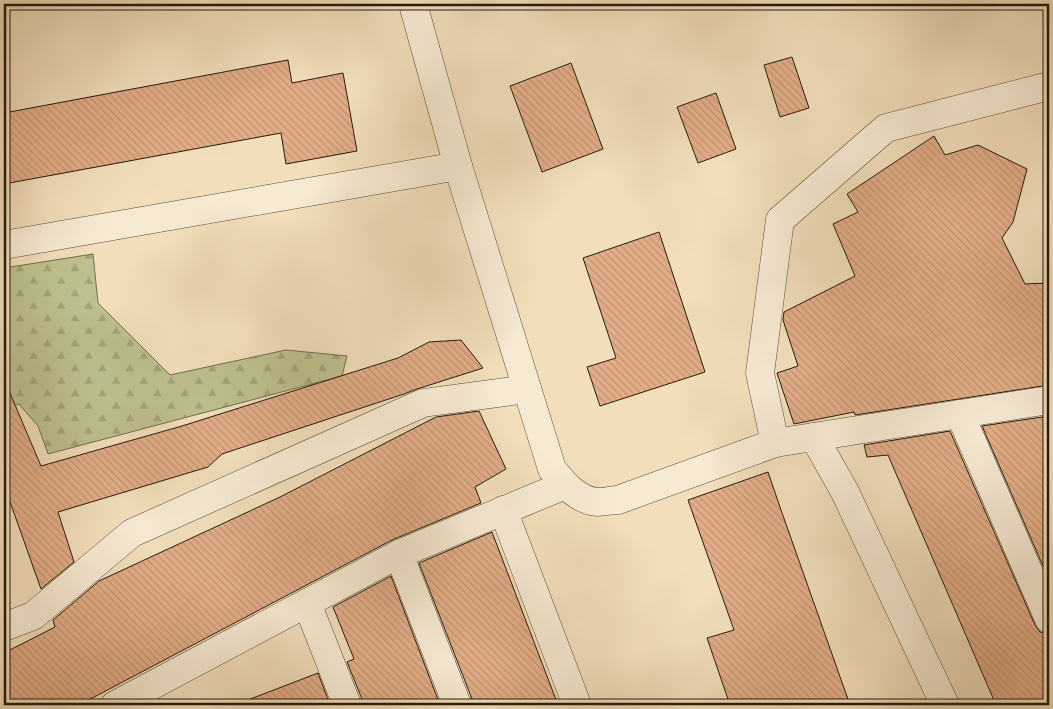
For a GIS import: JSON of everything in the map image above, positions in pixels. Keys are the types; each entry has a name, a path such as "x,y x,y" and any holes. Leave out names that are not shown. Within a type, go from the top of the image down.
{"lane":[{"path":"413,4 458,166 552,469 579,496 596,502 618,500 775,443 1049,400"},
{"path":"775,443 760,373 780,220 886,128 1049,86"},
{"path":"4,246 458,166"},
{"path":"4,627 33,616 132,533 422,403 527,389"},
{"path":"960,414 1049,619"},
{"path":"814,437 845,492 945,705"},
{"path":"115,705 400,554 565,484"},
{"path":"503,510 577,705"},
{"path":"400,554 458,705"},
{"path":"307,603 348,705"}],"green space":[{"path":"93,254 98,303 170,375 286,350 347,356 342,376 48,454 38,426 19,404 4,410 4,268"}],"building":[{"path":"792,57 809,108 780,117 764,65"},
{"path":"288,60 292,83 343,73 357,151 286,164 281,133 4,184 4,113"},
{"path":"571,63 603,149 542,172 510,86"},
{"path":"716,93 736,149 698,163 677,107"},
{"path":"934,136 945,155 978,145 1027,169 1013,222 1002,238 1025,284 1049,283 1049,385 855,415 854,412 794,424 777,373 798,366 783,320 784,312 855,276 833,224 858,212 847,194"},
{"path":"659,232 705,372 600,406 587,367 616,358 583,258"},
{"path":"461,340 483,368 222,454 208,467 58,512 74,562 41,589 4,485 4,379 41,466 182,426 398,358 429,342"},
{"path":"479,411 506,469 475,487 481,503 392,540 79,705 4,705 4,653 55,627 53,620 99,581 280,497 436,417"},
{"path":"1049,416 1049,580 982,426"},
{"path":"950,431 1035,625 1040,632 1049,634 1049,705 996,705 888,455 867,457 864,445"},
{"path":"768,472 850,705 730,705 707,638 734,630 688,500"},
{"path":"492,532 558,705 472,705 472,699 419,563"},
{"path":"391,576 440,705 362,705 362,699 347,662 354,659 333,607"},
{"path":"318,673 330,705 241,705 240,703"}]}
